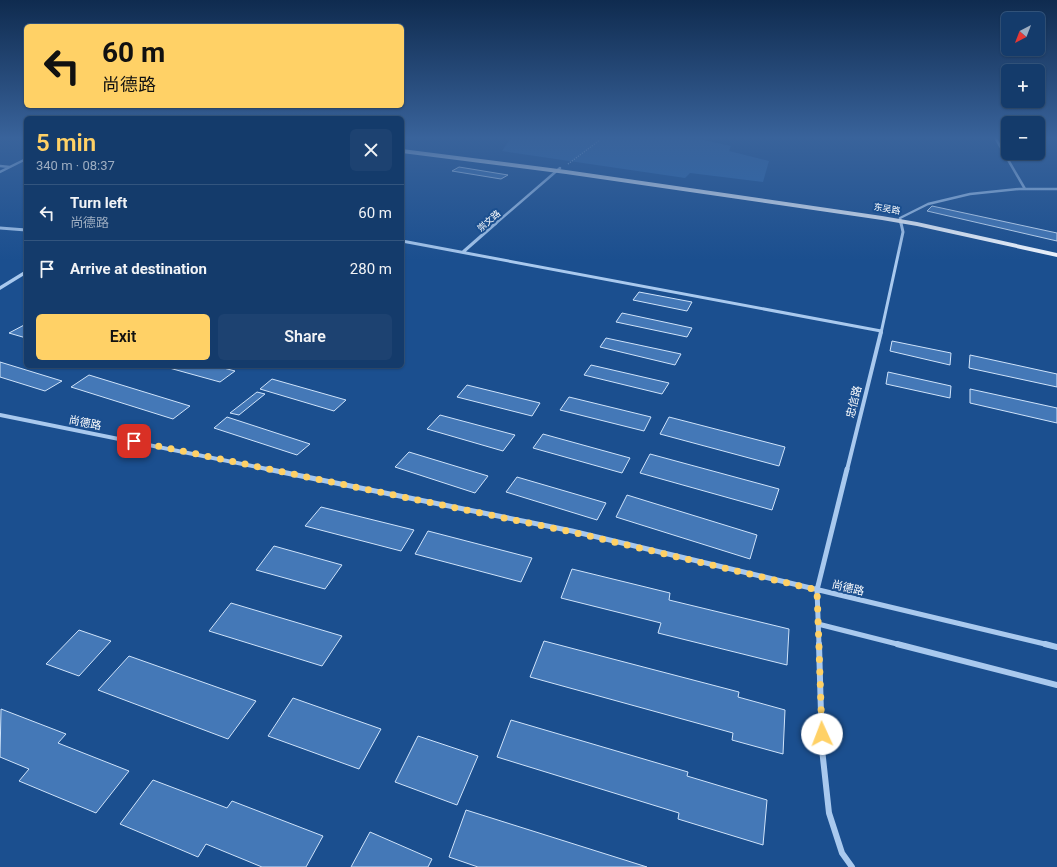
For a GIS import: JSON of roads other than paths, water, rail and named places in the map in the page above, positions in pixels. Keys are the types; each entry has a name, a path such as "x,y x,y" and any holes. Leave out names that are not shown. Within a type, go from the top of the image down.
{"main road":[{"name":"东吴路","path":"630,179 900,219 1057,252"},
{"name":"东吴路","path":"900,219 1057,255"}],"street":[{"name":"崇文路","path":"463,252 546,179"},
{"path":"1019,179 1025,189"},
{"path":"900,219 928,204 970,194 1025,189 1057,189"},
{"name":"忠信路","path":"852,867 842,853 829,813 822,749 817,590 881,331 903,232 900,219"},
{"path":"0,228 24,230"},
{"path":"404,241 881,331"},
{"path":"0,288 24,273"},
{"name":"尚德路","path":"0,415 564,530 1057,647"},
{"path":"818,624 1057,685"}]}
